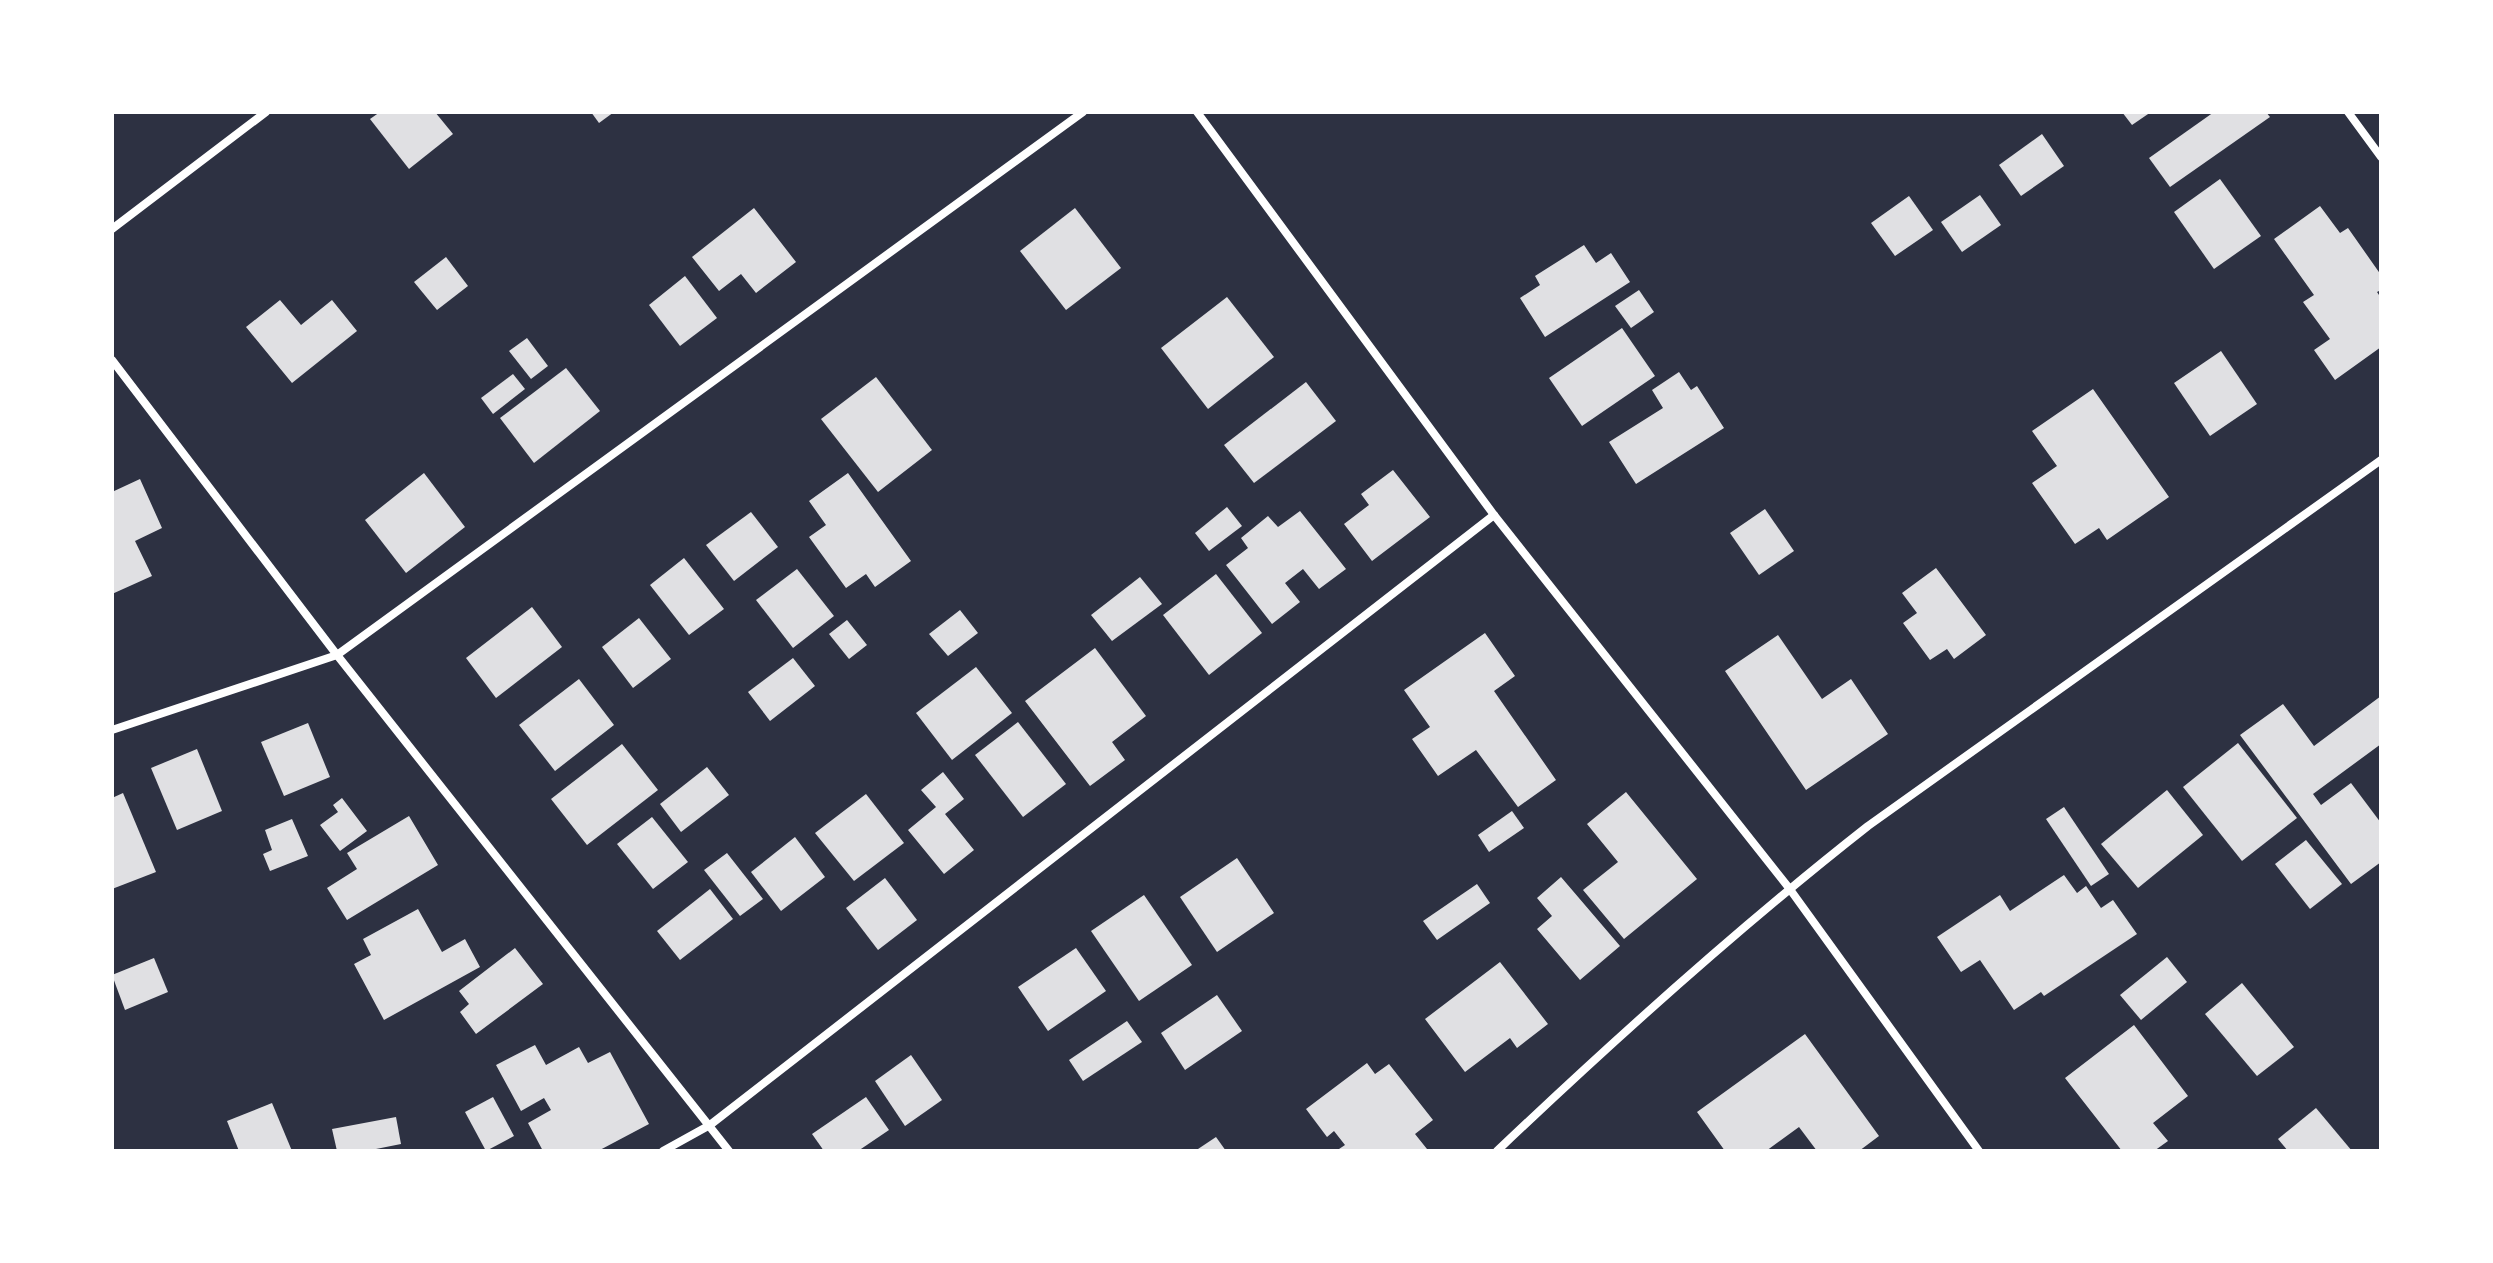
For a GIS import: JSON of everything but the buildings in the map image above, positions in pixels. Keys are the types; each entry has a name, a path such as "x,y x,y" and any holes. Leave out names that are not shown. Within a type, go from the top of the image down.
{"street":[{"path":"112,229 266,112"},
{"path":"112,730 337,655 1083,112"},
{"path":"1197,112 1494,515 1789,888 1979,1151"},
{"path":"2348,112 2381,157"},
{"path":"112,360 337,655 729,1151"},
{"path":"1497,1151 1613,1041 1789,888 1868,826 2381,460"},
{"path":"663,1151 710,1125 1494,515"}]}
